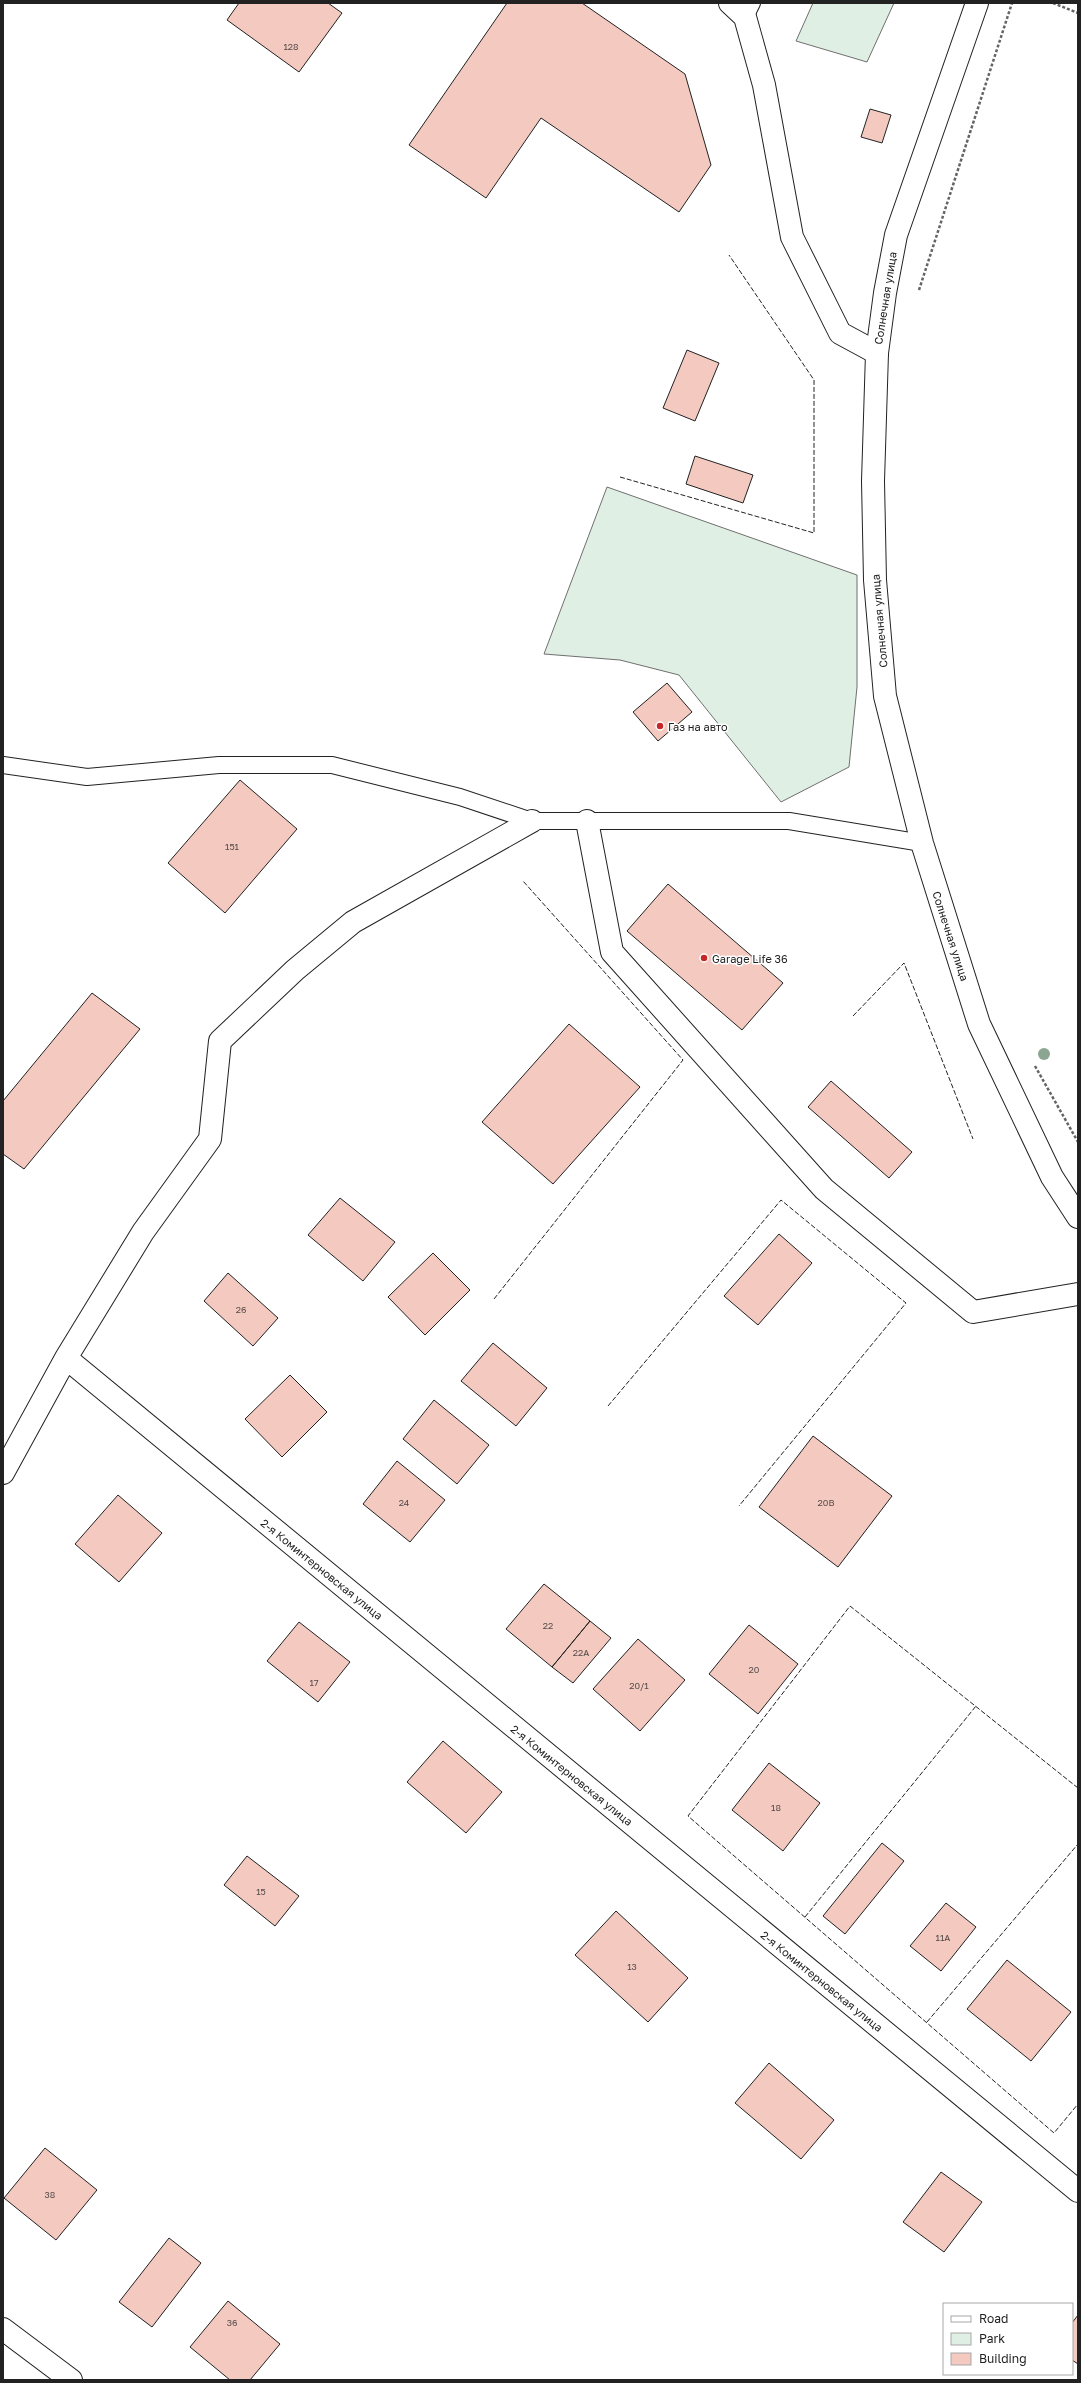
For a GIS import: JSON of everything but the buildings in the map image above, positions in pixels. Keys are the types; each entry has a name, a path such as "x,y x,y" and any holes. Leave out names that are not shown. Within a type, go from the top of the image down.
{"street":[{"name":"Солнечная улица","path":"977,3 896,235 877,353 873,481 877,611 885,696 922,843 979,1024 1052,1176 1078,1217"},
{"path":"742,8 764,85 792,237 840,334 877,353"},
{"path":"3,1473 66,1358 143,1232 210,1139 220,1041 295,970 353,922 532,821"},
{"path":"587,821 612,952 824,1189 972,1312 1078,1294"},
{"name":"2-я Коминтерновская улица","path":"66,1358 1078,2191"},
{"path":"3,2329 71,2380"}],"lane":[{"path":"3,765 87,777 219,765 332,765 460,797 532,821 789,821 922,843"}],"path":[{"path":"918,291 1012,3"},
{"path":"1053,3 1078,12"},
{"path":"1033,1063 1078,1142"}],"green space":[{"path":"813,3 894,3 867,62 796,41"},
{"path":"607,487 857,575 857,687 849,767 781,802 679,675 620,660 544,654"}],"fence":[{"path":"620,477 814,533 814,380 729,255"},
{"path":"494,1299 683,1060 523,881"},
{"path":"853,1016 904,963 973,1139"},
{"path":"608,1406 781,1200 906,1303 739,1506"},
{"path":"1078,1788 850,1606 688,1816 1054,2133 1078,2104"},
{"path":"805,1917 976,1706"},
{"path":"927,2022 1078,1844"}],"place":[{"name":"Газ на авто","path":"660,726"},
{"name":"Garage Life 36","path":"704,958"}]}
